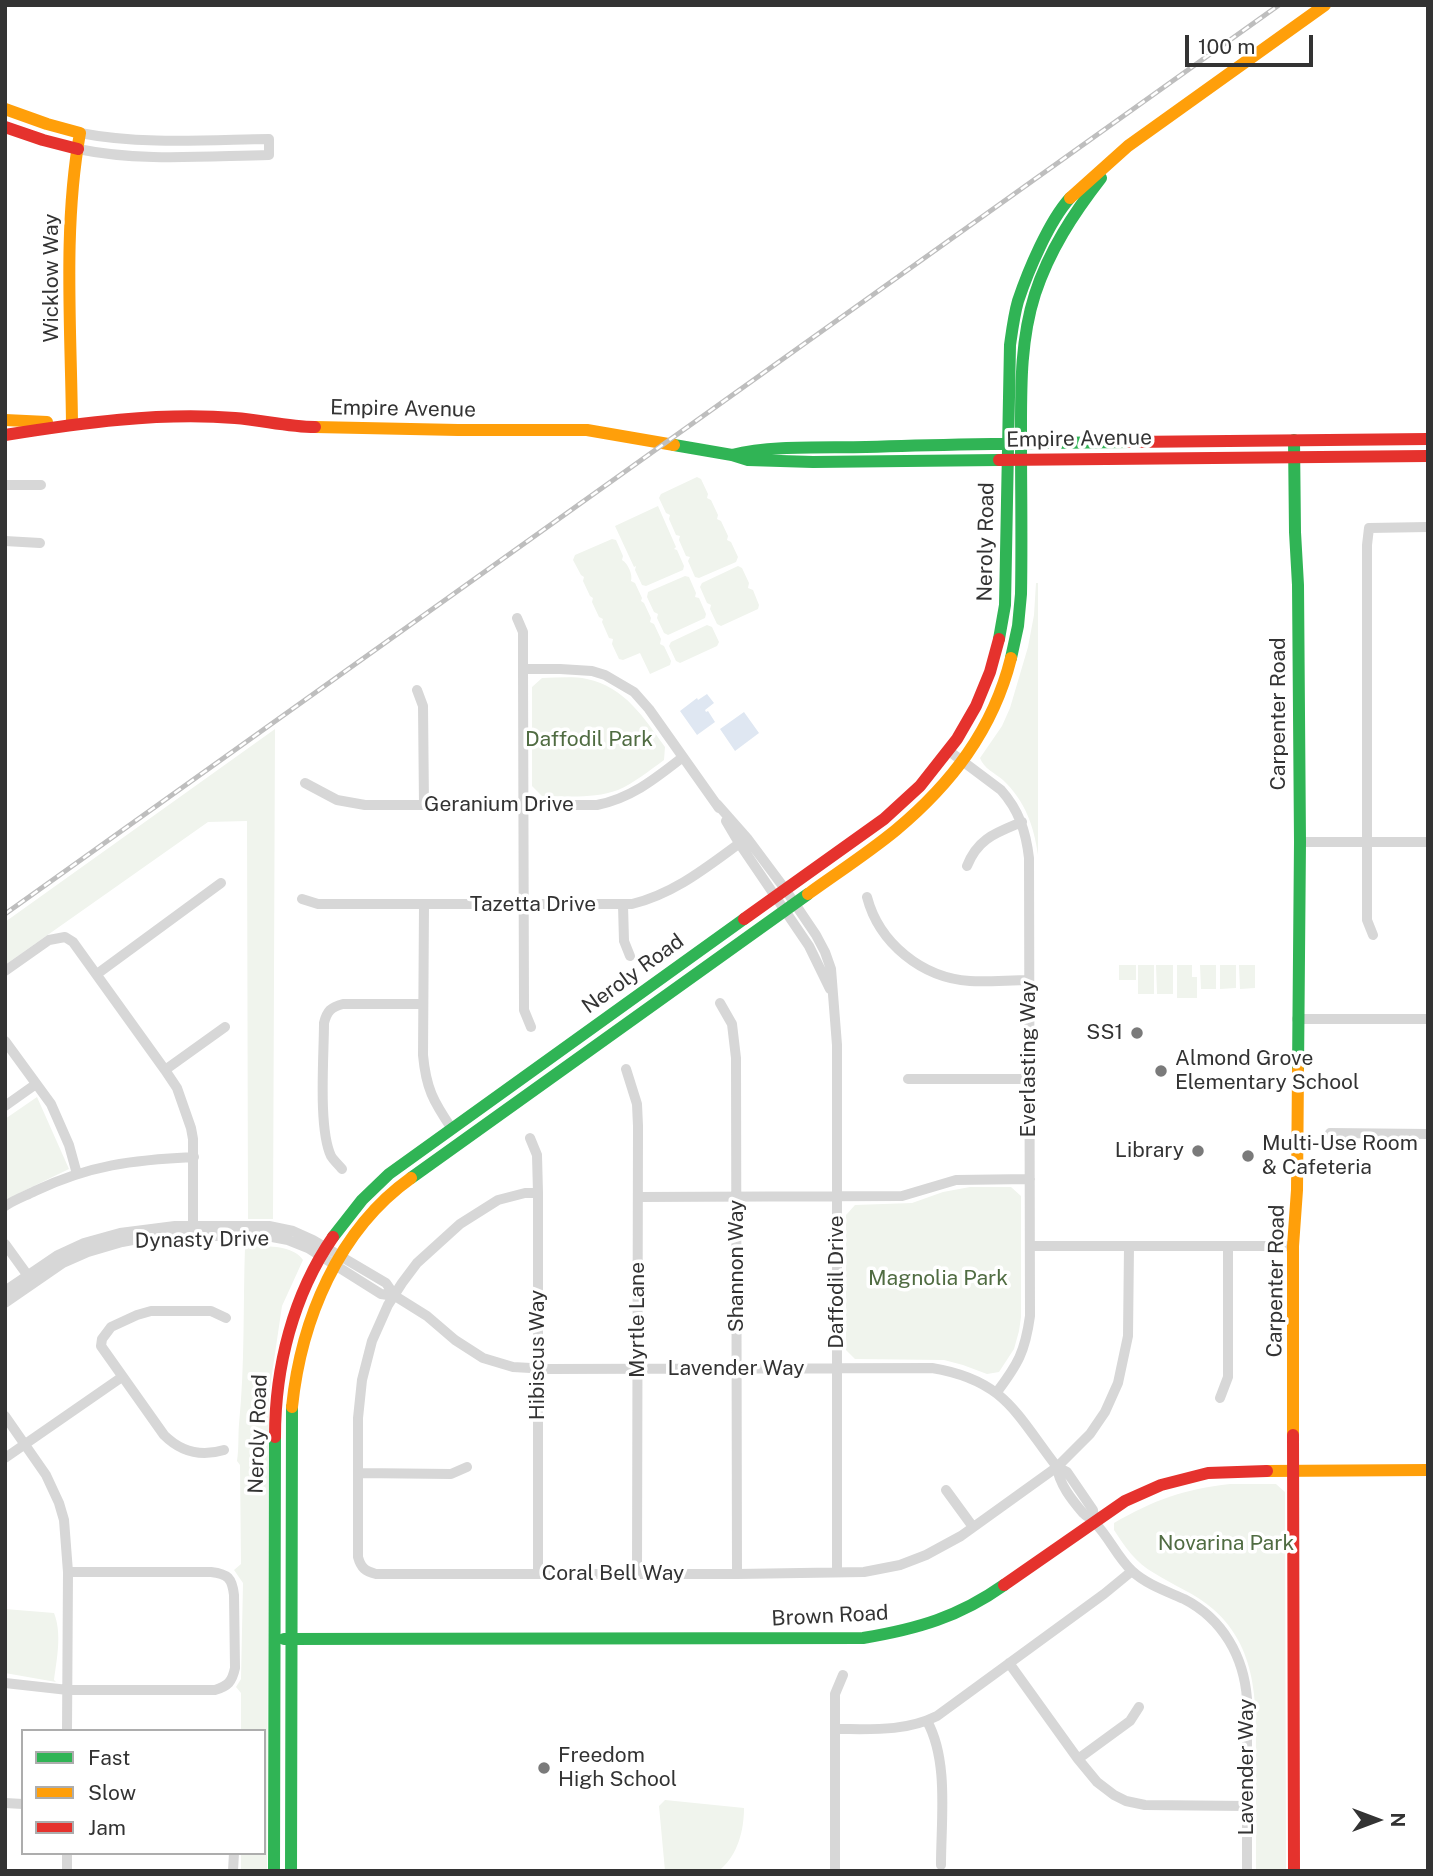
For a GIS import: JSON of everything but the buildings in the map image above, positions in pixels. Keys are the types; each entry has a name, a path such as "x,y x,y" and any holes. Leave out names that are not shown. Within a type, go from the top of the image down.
{"street":[{"name":"Neroly Road","path":"291,1871 292,1406 300,1351 309,1323 337,1261 373,1212 400,1186 894,832 931,798 962,761 991,713 1003,685 1021,608 1021,459 1014,442 1009,357 1017,304 1030,269 1065,204 1082,186 1129,146 1325,5"},
{"path":"5,109 80,133 118,138 269,139 270,155 117,155 78,149 5,127"},
{"name":"Wicklow Way","path":"72,424 71,228 75,161 80,133"},
{"name":"Neroly Road","path":"274,1871 275,1405 284,1347 293,1315 323,1252 360,1201 389,1174 884,819 920,786 948,751 976,706 998,644 1004,606 1007,459 1014,442 1022,346 1037,288 1048,259 1086,196 1129,146"},
{"path":"1017,304 1027,322"},
{"name":"Empire Avenue","path":"5,435 72,424 172,417 234,418 306,427 587,430 648,439 748,460 813,462 1428,456"},
{"name":"Empire Avenue","path":"5,420 72,424"},
{"name":"Empire Avenue","path":"732,455 748,451 1014,442 1428,439"},
{"name":"Carpenter Road","path":"1294,440 1300,842 1297,1171 1293,1245 1294,1871"},
{"path":"813,462 818,448"},
{"path":"5,485 41,485"},
{"path":"1373,935 1367,920 1369,528 1427,527"},
{"path":"5,541 40,543"},
{"path":"517,618 523,632 524,1010 531,1027"},
{"name":"Daffodil Drive","path":"523,669 592,671 621,684 643,701 790,906 832,993 836,1025 837,1572"},
{"path":"417,690 423,706 424,805"},
{"name":"Everlasting Way","path":"948,751 1001,790 1016,809 1027,839 1029,858 1030,1316 1028,1333 1017,1366 997,1392"},
{"name":"Geranium Drive","path":"305,783 337,800 356,804 597,805 622,799 683,757"},
{"path":"967,866 972,851 980,843 1022,822"},
{"name":"Tazetta Drive","path":"302,899 318,904 623,905 650,899 678,887 743,840"},
{"path":"1300,842 1428,842"},
{"path":"97,974 221,883"},
{"path":"867,897 872,915 889,940 910,959 930,971 968,981 1029,980"},
{"path":"424,905 425,1072 432,1098 452,1129"},
{"path":"623,905 624,941 631,956"},
{"path":"5,971 49,940 65,937 74,942 177,1088 187,1112 194,1157 193,1231"},
{"name":"Shannon Way","path":"720,1003 732,1024 736,1058 737,1574"},
{"path":"342,1169 332,1158 324,1119 324,1023 327,1013 334,1006 343,1004 424,1004"},
{"path":"1297,1019 1428,1019"},
{"path":"165,1070 225,1027"},
{"path":"5,1041 51,1104 69,1145 77,1174"},
{"name":"Myrtle Lane","path":"626,1069 637,1104 637,1574"},
{"path":"908,1079 1029,1079"},
{"path":"5,1106 36,1084"},
{"path":"1330,1133 1428,1133"},
{"name":"Hibiscus Way","path":"530,1138 537,1155 538,1192 538,1573"},
{"path":"5,1206 63,1178 123,1162 194,1157"},
{"path":"638,1197 902,1196 956,1180 1030,1178"},
{"name":"Coral Bell Way","path":"538,1192 498,1200 460,1224 417,1263 388,1305 377,1328 362,1380 358,1418 358,1557 361,1566 368,1572 863,1572 900,1565 926,1555 961,1536 1057,1467 1090,1434 1105,1412 1118,1383 1129,1336 1129,1246"},
{"name":"Dynasty Drive","path":"5,1291 88,1252 122,1242 193,1231 270,1226 293,1231 381,1294 395,1296"},
{"path":"5,1244 30,1279"},
{"path":"1030,1246 1293,1245"},
{"path":"1220,1398 1228,1377 1228,1246"},
{"name":"Dynasty Drive","path":"5,1303 30,1279"},
{"name":"Lavender Way","path":"395,1296 483,1358 513,1367 932,1368 972,1378 997,1392 1024,1422 1057,1467 1058,1479 1085,1515 1094,1521 1132,1571 1154,1586 1199,1608 1227,1636 1239,1658 1247,1699 1247,1871"},
{"path":"224,1450 197,1453 171,1442 101,1346 102,1339 111,1327 150,1311 211,1311 226,1318"},
{"path":"5,1458 122,1377"},
{"path":"5,1416 46,1475 64,1520 68,1572 67,1729"},
{"path":"358,1473 451,1474 467,1467"},
{"name":"Brown Road","path":"275,1639 863,1638 905,1631 946,1618 986,1598 1094,1521 1125,1501 1161,1485 1208,1473 1428,1470"},
{"path":"946,1490 973,1527"},
{"path":"835,1729 896,1729 937,1716 1132,1571"},
{"path":"5,1683 68,1690 215,1690 226,1687 232,1679 235,1668 235,1630 233,1584 230,1579 220,1573 68,1572"},
{"path":"1009,1663 1078,1759 1097,1782 1114,1795 1126,1801 1153,1806 1247,1806"},
{"path":"835,1871 835,1694 843,1675"},
{"path":"275,1693 282,1706 282,1767 292,1772"},
{"path":"1078,1759 1130,1721 1139,1707"},
{"path":"927,1721 936,1740 940,1761 941,1865"}],"green space":[{"path":"697,477 701,479 708,494 707,498 711,500 718,515 717,519 721,521 728,536 727,540 731,542 738,557 736,562 699,578 695,577 688,561 690,557 686,556 679,540 680,536 676,535 669,519 670,515 666,513 659,498 661,494"},
{"path":"658,506 676,547 674,549 684,566 683,570 646,586 642,585 635,570 636,566 634,567 615,526"},
{"path":"612,539 616,540 623,556 622,560 629,569 631,581 635,583 651,618 650,622 654,624 661,639 660,644 664,646 671,661 670,665 650,674 640,653 619,659 612,644 613,639 609,638 603,619 599,617 592,602 593,598 583,581 584,577 573,560 575,555"},
{"path":"738,566 742,568 749,583 748,588 753,590 758,609 721,626 717,624 710,609 711,605 707,603 700,587 702,583"},
{"path":"685,576 689,577 696,593 695,597 699,598 706,614 705,618 668,635 664,633 657,618 658,614 654,612 647,597 648,592"},
{"path":"1036,583 1038,855 1031,824 1023,805 1011,788 987,768 980,758 1002,726 1010,708 1028,647"},
{"path":"707,625 712,627 719,642 717,646 680,663 676,661 669,646 671,642"},
{"name":"Daffodil Park","path":"542,678 587,679 623,696 665,747 664,760 630,784 609,793 542,796 532,786 532,687"},
{"path":"275,729 273,1219 248,1219 247,821 208,822 5,965 5,922"},
{"path":"1119,965 1136,965 1136,980 1119,980"},
{"path":"1138,965 1154,965 1154,994 1138,994"},
{"path":"1156,965 1173,965 1173,994 1157,994"},
{"path":"1177,965 1192,965 1192,977 1197,977 1197,998 1177,998"},
{"path":"1200,965 1216,965 1216,989 1201,989"},
{"path":"1220,965 1236,965 1236,988 1220,989"},
{"path":"1239,965 1255,965 1255,988 1240,989"},
{"path":"37,1097 69,1169 5,1200 5,1119"},
{"name":"Magnolia Park","path":"970,1187 1011,1187 1021,1196 1021,1317 1014,1349 999,1372 987,1374 944,1360 855,1359 846,1350 846,1215 855,1205 912,1203 943,1192"},
{"path":"245,1246 268,1246 292,1251 303,1260 282,1306 269,1394 267,1871 241,1871 241,1855 266,1855 266,1729 241,1729 241,1693 236,1687 241,1679 243,1583 234,1570 241,1564 240,1465 237,1461"},
{"name":"Novarina Park","path":"1230,1484 1276,1484 1285,1492 1286,1871 1256,1871 1255,1704 1248,1663 1240,1644 1229,1626 1213,1609 1148,1569 1136,1559 1114,1530 1114,1523 1156,1502 1184,1492"},
{"path":"5,1609 54,1613 58,1637 56,1682 5,1673"},
{"path":"665,1800 744,1808 739,1841 732,1856 719,1871 665,1871 659,1806"}],"shaded area":[{"path":"707,694 714,703 705,710 715,722 697,735 680,711"},
{"path":"744,712 759,733 735,751 720,729"}],"railway":[{"path":"5,914 1279,5"}],"traffic: fast":[{"path":"1011,658 1021,594 1021,401 1026,329 1047,263 1072,219 1101,178"},
{"path":"999,639 1005,605 1010,345 1013,323 1033,261 1054,220 1070,198"},
{"path":"1294,440 1300,842 1298,1070"},
{"path":"732,455 798,448 1129,442"},
{"path":"674,445 748,460 999,460"},
{"path":"411,1178 808,894"},
{"path":"333,1237 362,1200 389,1174 744,919"},
{"path":"291,1871 292,1407"},
{"path":"274,1871 275,1437"},
{"path":"284,1639 863,1638 937,1620 971,1606 1004,1585"}],"traffic: slow":[{"path":"1070,198 1128,146 1325,5"},
{"path":"5,109 80,133 71,205 70,241 72,424"},
{"path":"5,420 47,422"},
{"path":"315,427 587,430 674,445"},
{"path":"808,894 896,830 935,794 981,732 993,709 1011,658"},
{"path":"1293,1435 1293,1246 1297,1190 1298,1070"},
{"path":"292,1407 304,1342 328,1279 363,1223 385,1199 411,1178"},
{"path":"1267,1471 1428,1470"}],"traffic: jam":[{"path":"5,127 78,149"},
{"path":"5,435 91,423 178,416 235,418 315,427"},
{"path":"1129,442 1428,439"},
{"path":"999,460 1428,456"},
{"path":"744,919 884,819 920,786 957,739 976,706 990,672 999,639"},
{"path":"275,1437 278,1384 289,1332 307,1283 333,1237"},
{"path":"1293,1435 1294,1871"},
{"path":"1004,1585 1125,1501 1161,1485 1208,1473 1267,1471"}],"place":[{"name":"SS1","path":"1137,1033"},
{"name":"Almond Grove Elementary School","path":"1161,1071"},
{"name":"Library","path":"1198,1151"},
{"name":"Multi-Use Room & Cafeteria","path":"1248,1156"},
{"name":"Freedom High School","path":"544,1768"}]}
